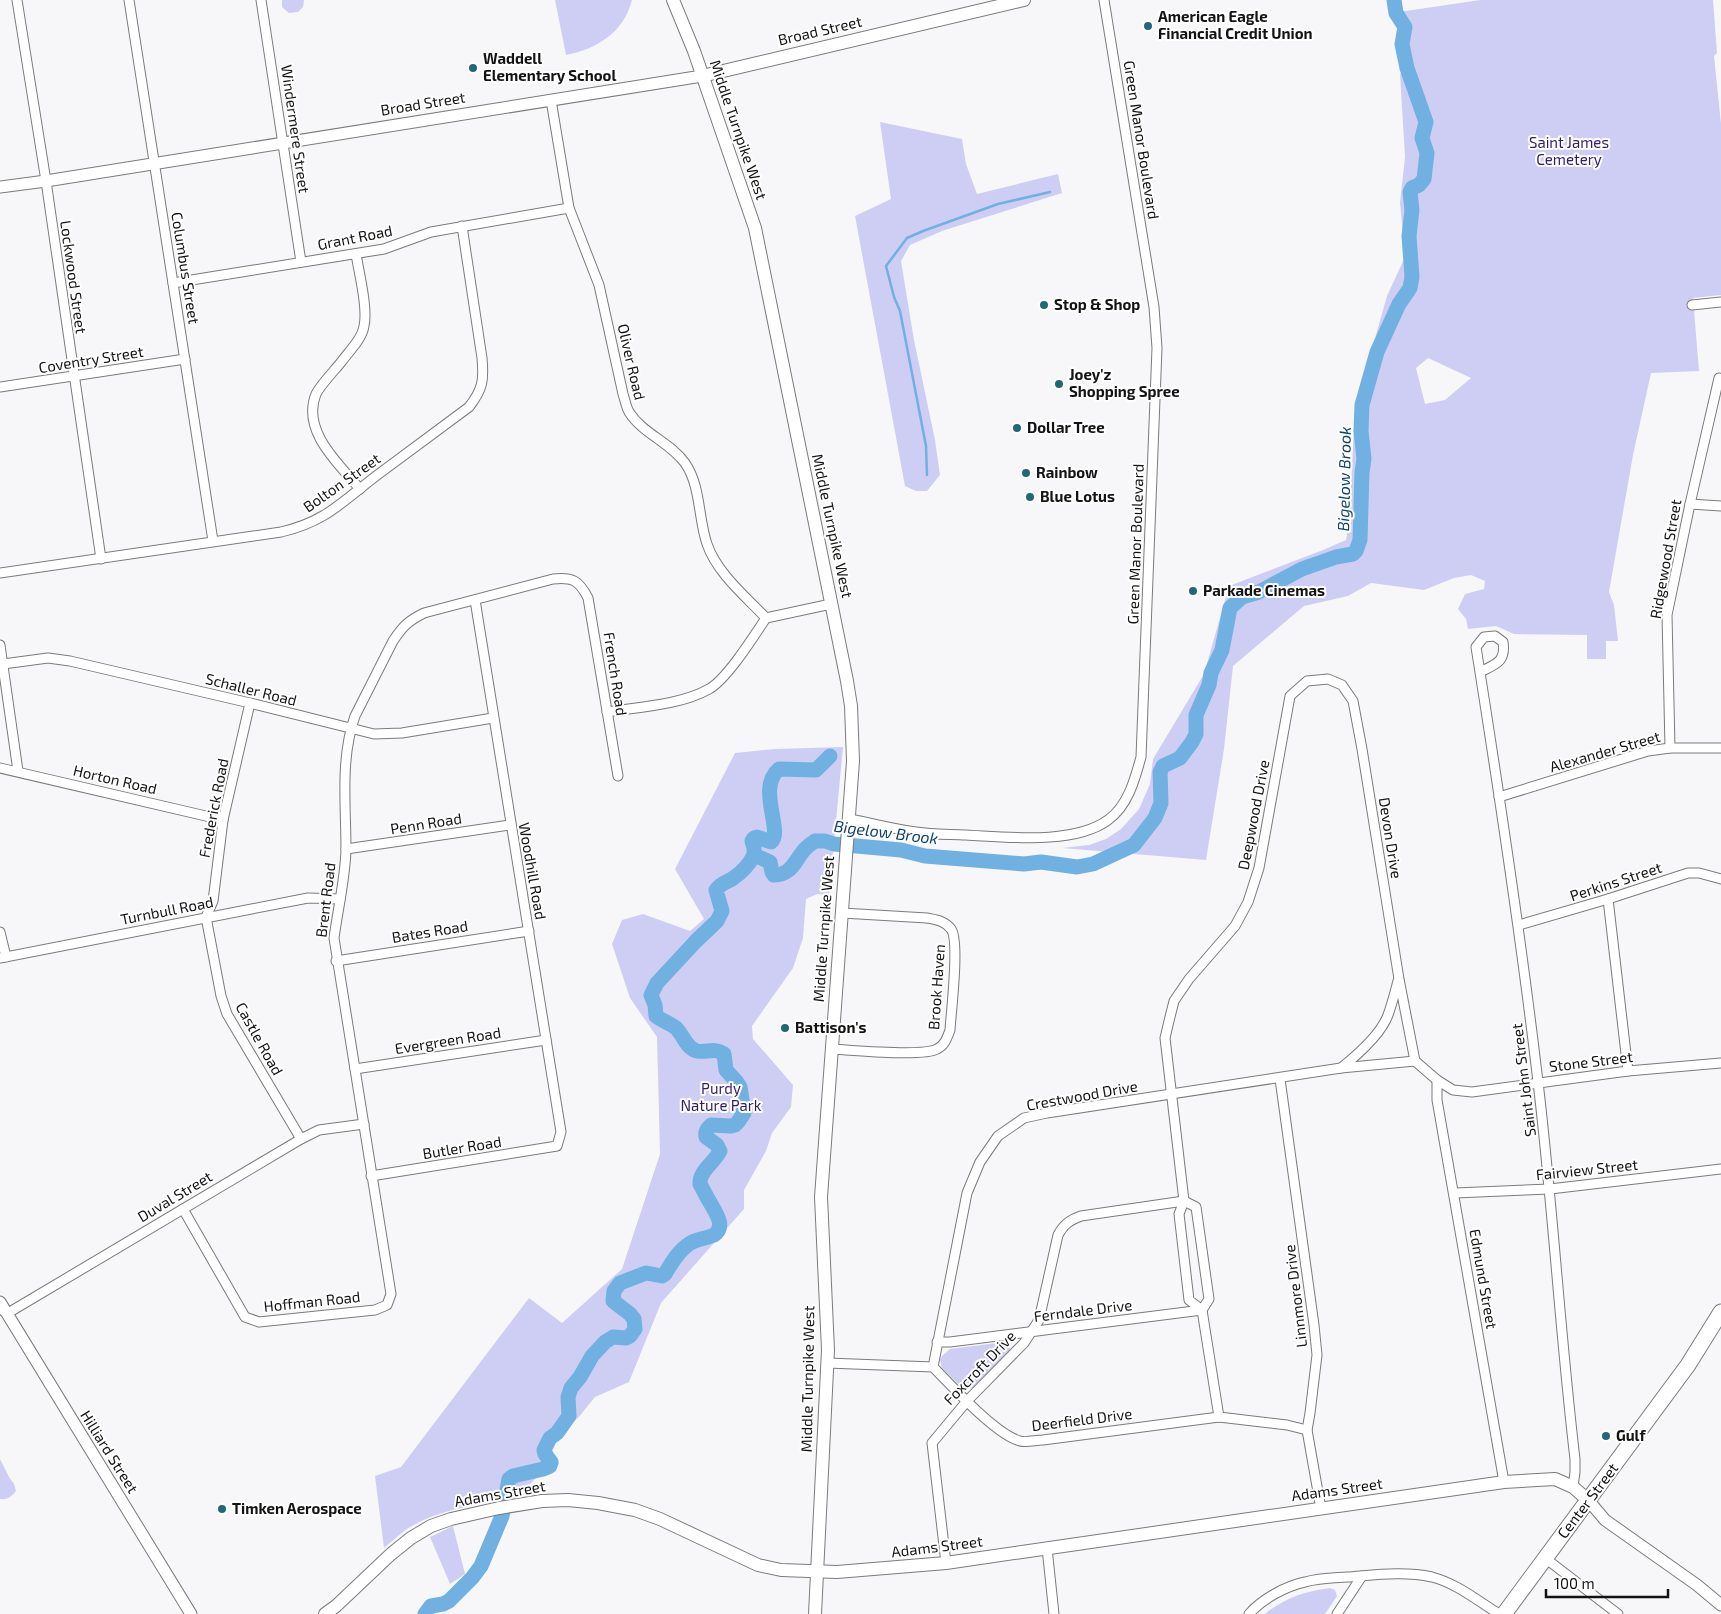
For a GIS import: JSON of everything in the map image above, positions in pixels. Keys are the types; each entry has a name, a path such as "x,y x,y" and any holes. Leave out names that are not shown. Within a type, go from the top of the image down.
{"main road":[{"name":"Middle Turnpike West","path":"672,0 702,76 755,228 850,706 853,761 821,1197 828,1327 815,1614"},
{"name":"Broad Street","path":"702,76 1024,0"},
{"name":"Center Street","path":"1504,1614 1695,1356 1721,1312"},
{"name":"Adams Street","path":"324,1614 336,1606 411,1538 431,1526 451,1519 503,1507 542,1501 568,1500 635,1510 660,1519 758,1565 781,1570 818,1572 874,1570 946,1563 1504,1482 1554,1479 1573,1487 1589,1501"}],"street":[{"name":"Lockwood Street","path":"17,0 46,181 101,559"},
{"name":"Columbus Street","path":"130,0 213,540"},
{"name":"Windermere Street","path":"261,0 301,262"},
{"name":"Green Manor Boulevard","path":"849,820 917,833 1024,838 1070,835 1092,830 1110,819 1126,800 1134,781 1141,757 1157,348 1154,307 1104,0"},
{"name":"Broad Street","path":"0,187 702,76"},
{"name":"Oliver Road","path":"551,100 570,208 599,285 623,394 629,411 639,424 674,450 686,465 694,485 707,544 716,561 728,577 766,618"},
{"name":"Grant Road","path":"173,282 384,249 431,232 570,208"},
{"name":"Bolton Street","path":"0,573 101,559 213,540 281,532 298,528 327,514 468,407 481,388 484,378 482,358 462,226"},
{"path":"356,254 365,310 365,325 361,336 317,393 313,408 316,433 324,446 360,489"},
{"path":"1692,305 1721,302"},
{"name":"Coventry Street","path":"0,387 185,359"},
{"name":"Ridgewood Street","path":"1670,748 1667,615 1719,378"},
{"path":"1690,504 1721,506"},
{"name":"Brent Road","path":"387,1306 391,1294 336,961 334,938 345,879 344,781 351,728 355,716 401,630 409,621 424,614 553,578 566,578 575,581"},
{"name":"French Road","path":"575,581 584,588 588,598 618,776"},
{"name":"Woodhill Road","path":"475,600 561,1132 557,1146"},
{"path":"607,712 674,701 710,689 726,673 766,618 831,604"},
{"path":"0,645 18,771"},
{"name":"Schaller Road","path":"3,664 48,658 70,661 374,734 402,734 494,718"},
{"name":"Saint John Street","path":"1480,672 1519,925 1538,1082 1575,1459 1573,1487"},
{"name":"Deepwood Drive","path":"1202,1310 1189,1300 1179,1214 1184,1201 1165,1038 1174,1001 1189,979 1235,926 1248,902 1259,868 1290,696 1307,680 1328,679 1342,685 1353,701"},
{"name":"Devon Drive","path":"1353,701 1364,758 1399,979 1415,1061"},
{"name":"Frederick Road","path":"206,917 213,901 223,820 250,703"},
{"name":"Alexander Street","path":"1499,798 1648,751 1670,748 1721,748"},
{"name":"Horton Road","path":"0,768 223,820"},
{"name":"Penn Road","path":"346,849 510,825"},
{"name":"Perkins Street","path":"1519,925 1688,873 1721,879"},
{"name":"Turnbull Road","path":"3,957 308,898 340,898"},
{"path":"1608,899 1628,1071"},
{"name":"Brook Haven","path":"831,1050 921,1053 936,1050 945,1042 950,1030 956,944 952,930 941,921 927,918 842,913"},
{"name":"Castle Road","path":"206,917 221,996 227,1014 301,1139"},
{"name":"Bates Road","path":"336,961 528,931"},
{"path":"0,932 3,957"},
{"name":"Devon Drive","path":"1341,1068 1372,1040 1388,1017 1399,979"},
{"name":"Evergreen Road","path":"355,1069 546,1040"},
{"name":"Crestwood Drive","path":"933,1368 967,1193 980,1162 998,1136 1024,1118 1341,1068 1415,1061"},
{"name":"Stone Street","path":"1415,1061 1437,1080 1453,1090 1472,1092 1628,1071 1721,1063"},
{"name":"Linnmore Drive","path":"1280,1079 1309,1281 1317,1355 1307,1430 1321,1509"},
{"name":"Edmund Street","path":"1437,1080 1437,1100 1504,1482"},
{"name":"Duval Street","path":"4,1311 301,1139 319,1130 364,1124"},
{"name":"Butler Road","path":"371,1176 557,1146"},
{"name":"Fairview Street","path":"1454,1192 1550,1189 1721,1169"},
{"name":"Deepwood Drive","path":"1184,1201 1196,1207 1209,1299 1202,1310 1219,1417"},
{"name":"Foxcroft Drive","path":"946,1563 932,1443 934,1438 967,1401 1033,1332 1039,1320 1058,1234 1063,1225 1081,1216 1184,1201"},
{"name":"Hoffman Road","path":"183,1209 246,1317 259,1322 375,1310 387,1306"},
{"name":"Hilliard Street","path":"0,1302 191,1614"},
{"name":"Ferndale Drive","path":"938,1342 1033,1332 1202,1310"},
{"path":"827,1363 933,1368"},
{"name":"Deerfield Drive","path":"933,1368 1001,1432 1020,1441 1043,1440 1219,1417 1286,1425 1307,1430"},
{"path":"1589,1501 1605,1520 1697,1585 1721,1605"},
{"path":"1047,1548 1054,1614"},
{"path":"1545,1558 1618,1614"},
{"path":"1249,1614 1254,1608 1282,1590 1305,1582 1362,1576 1409,1574 1433,1577 1455,1586 1499,1614"},
{"path":"1337,1614 1362,1576"}],"green space":[{"path":"282,0 304,0 303,7 298,12 289,13 282,7"},
{"path":"555,0 632,0 623,21 608,37 588,48 566,55"},
{"name":"Saint James Cemetery","path":"1480,0 1713,0 1717,53 1714,56 1721,124 1721,295 1693,298 1699,371 1651,373 1633,455 1609,592 1614,605 1618,641 1606,641 1606,659 1587,659 1587,635 1514,634 1496,626 1468,629 1466,619 1458,609 1465,594 1484,589 1485,581 1471,575 1454,578 1424,590 1371,583 1348,596 1304,606 1233,666 1224,749 1206,860 1062,848 1089,845 1106,839 1121,829 1139,809 1150,784 1153,759 1204,674 1229,586 1346,540 1349,523 1355,408 1387,296 1405,257 1400,203 1405,157 1400,74 1407,71 1399,12","holes":["1428,358 1471,378 1445,400 1425,404 1416,368"]},
{"path":"880,122 962,139 966,164 977,194 1058,174 1062,193 942,231 910,245 901,261 940,475 927,491 916,491 905,486 855,216 891,199"},
{"name":"Purdy Nature Park","path":"843,747 829,895 817,894 806,899 803,938 793,968 752,1026 753,1039 793,1085 791,1107 772,1133 766,1151 744,1190 744,1209 661,1303 629,1382 595,1397 578,1418 548,1441 559,1464 537,1477 525,1489 495,1490 494,1501 444,1512 420,1522 399,1535 384,1548 375,1476 401,1467 529,1298 562,1323 622,1269 660,1154 657,1037 630,998 612,944 622,920 643,914 690,931 704,919 675,869 735,753 775,749"},
{"path":"1005,1342 1010,1345 1010,1350 970,1389 961,1387 942,1368 940,1360 950,1349"},
{"path":"0,1459 16,1491 5,1499 0,1499"},
{"path":"453,1526 465,1574 450,1584 430,1537"},
{"path":"1330,1588 1335,1590 1337,1596 1325,1614 1265,1614 1272,1608 1296,1596"}],"waterway":[{"name":"Bigelow Brook","path":"754,855 770,862 774,875 789,870 805,849 815,841 901,850 925,856 1024,864 1041,862 1077,867 1093,864 1134,845 1155,818 1161,803 1160,772 1163,766 1180,758 1196,734 1196,715 1209,685 1211,673 1222,650 1230,608 1242,597 1259,592 1302,569 1336,557 1353,554 1356,551 1360,540 1364,459 1361,431 1362,405 1377,352 1399,304 1410,288 1412,277 1409,236 1412,210 1410,192 1412,188 1419,185 1424,179 1427,153 1422,138 1426,122 1407,68 1402,44 1405,27 1396,13 1394,0"},
{"path":"927,475 926,446 900,311 894,297 886,266 907,238 998,204 1050,192"},
{"path":"754,855 752,841 754,838 757,837 771,842 774,837 770,787 773,777 779,769 816,770 830,756"},
{"name":"Bigelow Brook","path":"425,1614 431,1606 449,1601 481,1566 502,1516 509,1479 513,1476 550,1466 551,1462 544,1450 550,1438 557,1433 569,1416 568,1397 571,1388 592,1356 605,1342 613,1337 626,1338 635,1329 634,1319 613,1301 614,1291 620,1283 646,1273 662,1276 681,1250 695,1241 718,1232 719,1220 700,1184 704,1171 720,1151 717,1145 706,1137 706,1133 711,1125 731,1126 738,1122 744,1113 740,1087 726,1070 724,1054 717,1051 697,1051 690,1047 676,1028 656,1016 655,1005 651,995 657,983 717,921 722,911 716,890 721,884 732,879 742,871 754,855"}],"place":[{"name":"American Eagle Financial Credit Union","path":"1148,26"},
{"name":"Waddell Elementary School","path":"473,68"},
{"name":"Stop & Shop","path":"1044,305"},
{"name":"Joey'z Shopping Spree","path":"1059,384"},
{"name":"Dollar Tree","path":"1017,428"},
{"name":"Rainbow","path":"1026,473"},
{"name":"Blue Lotus","path":"1030,497"},
{"name":"Parkade Cinemas","path":"1193,591"},
{"name":"Battison's","path":"785,1028"},
{"name":"Gulf","path":"1606,1436"},
{"name":"Timken Aerospace","path":"222,1509"}]}
